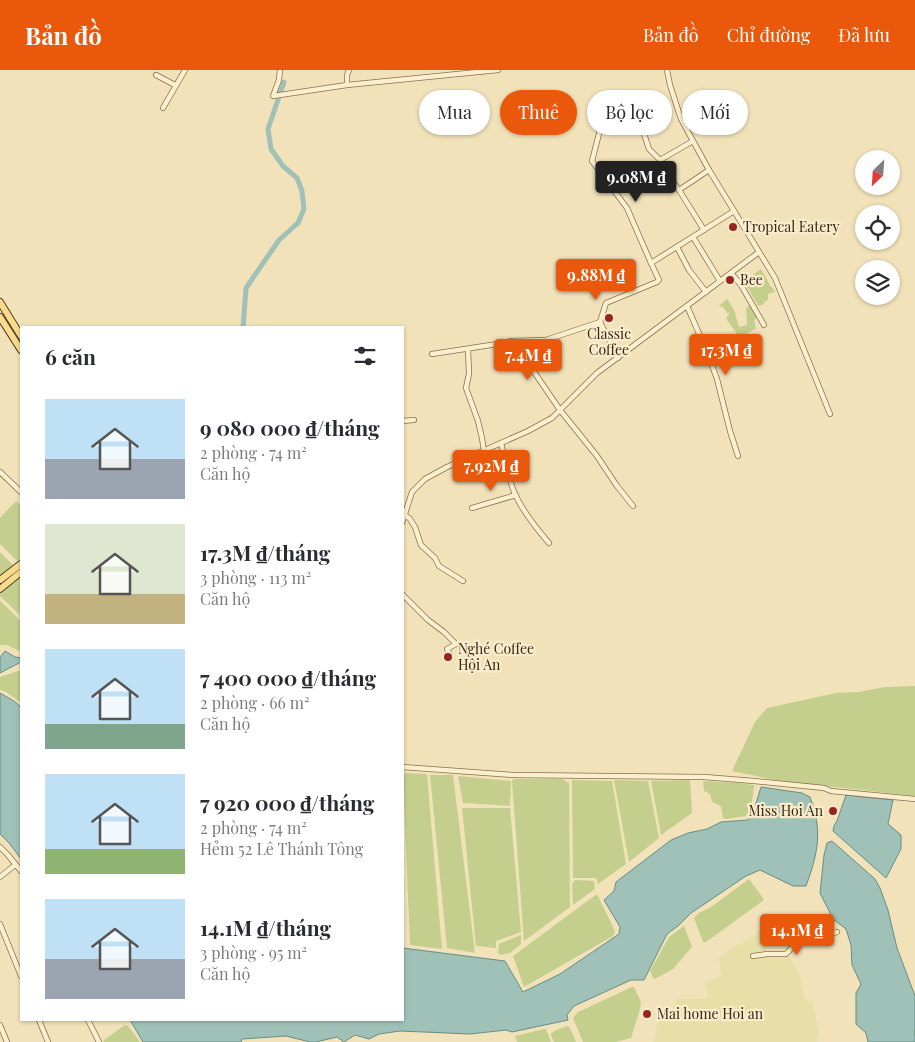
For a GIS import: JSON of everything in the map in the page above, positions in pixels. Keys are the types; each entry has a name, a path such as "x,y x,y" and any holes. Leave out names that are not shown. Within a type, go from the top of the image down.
{"main road":[{"path":"0,302 20,334"},
{"path":"0,317 20,348"},
{"path":"1,585 20,565"},
{"path":"1,585 20,573"}],"street":[{"path":"162,108 185,70"},
{"path":"280,70 279,80 273,96 347,85 498,70"},
{"path":"347,85 349,70"},
{"path":"667,70 681,119 708,170 760,252 782,292 830,414"},
{"path":"156,75 175,85"},
{"path":"599,135 592,160 627,208 659,280 606,303 600,322 618,358"},
{"path":"644,135 650,150 660,160 664,170 704,230"},
{"path":"660,160 693,142"},
{"path":"679,190 708,170"},
{"path":"651,263 734,211"},
{"path":"693,237 720,281"},
{"path":"677,247 689,270 706,292"},
{"path":"463,581 439,566 435,558 421,545 415,527 405,515 412,492 425,479 552,418 597,373 760,252"},
{"path":"731,273 741,285 764,325"},
{"path":"687,306 708,352 738,456"},
{"path":"432,354 504,344 510,341 546,340 600,322"},
{"path":"528,341 528,361 530,366 560,410 597,456 633,506"},
{"path":"468,349 469,374 466,388 478,421 484,451"},
{"path":"404,421 414,420"},
{"path":"501,444 508,474 516,495 535,528 549,543"},
{"path":"0,472 20,491"},
{"path":"472,508 516,495"},
{"path":"404,596 456,644 447,649 450,655 448,658"},
{"path":"404,767 513,776 704,777 754,780 824,788 831,791 915,799"},
{"path":"0,847 20,870"},
{"path":"0,877 15,865"},
{"path":"0,924 20,974"},
{"path":"753,956 786,954 794,945 837,932"},
{"path":"39,1021 48,1042"},
{"path":"88,1021 99,1042"},
{"path":"0,1025 7,1042"}],"shaded area":[{"path":"762,930 767,952 777,956 788,955 800,976 805,1001 813,1001 818,1030 817,1042 653,1042 661,1012 674,1010 676,999 708,998 705,982 721,976 719,957"}],"green space":[{"path":"761,269 775,292 768,294 768,300 758,306 744,281"},
{"path":"727,299 734,310 739,327 747,325 746,309 751,303 757,317 754,321 756,329 739,337 726,318 731,312 728,314 723,307 719,306"},
{"path":"16,501 20,504 20,564 0,544 0,518"},
{"path":"0,552 20,572 20,615 0,596"},
{"path":"0,601 20,620 20,652 7,645 0,645"},
{"path":"20,670 20,702 0,690 0,677"},
{"path":"915,686 915,796 780,781 732,771 755,722 767,708 836,693 858,692 885,687"},
{"path":"404,773 427,774 442,949 410,945"},
{"path":"430,775 453,775 475,953 447,948"},
{"path":"458,776 511,781 510,806 463,803"},
{"path":"514,779 562,779 569,783 570,907 524,941 512,781"},
{"path":"572,780 612,781 626,864 598,884 596,878 573,878"},
{"path":"614,780 648,781 659,838 629,862"},
{"path":"690,780 692,813 661,835 651,781"},
{"path":"703,781 754,785 751,805 746,816 723,818 721,806 712,802 710,794 704,791"},
{"path":"462,808 510,808 521,932 496,941 496,948 476,946"},
{"path":"749,879 764,900 706,942 703,942 694,918"},
{"path":"575,880 594,881 595,889 573,905 572,884"},
{"path":"597,894 615,931 613,936 524,987 513,956"},
{"path":"684,926 692,947 673,969 655,979 653,978 650,971 669,937"},
{"path":"521,935 521,944 510,953 501,955 498,953 499,944"},
{"path":"634,987 641,1002 631,1038 616,1042 583,1042 573,1018 578,1012"},
{"path":"125,1025 128,1026 140,1042 103,1042 104,1040"},
{"path":"567,1026 570,1028 576,1042 554,1042 551,1036 552,1033"},
{"path":"546,1029 551,1042 517,1042 515,1036"}],"water":[{"path":"5,651 20,658 20,663 0,673 0,657"},
{"path":"0,693 20,706 20,858 0,834"},
{"path":"761,787 802,793 810,797 818,831 814,863 806,886 793,886 760,870 746,876 691,913 667,934 644,980 631,980 574,1006 567,1015 568,1020 512,1032 506,1030 470,1034 400,1031 379,1034 369,1039 355,1035 344,1042 337,1037 310,1042 286,1036 242,1039 241,1042 143,1042 131,1021 404,1021 404,948 505,961 523,992 560,974 619,934 620,927 604,900 614,891 616,882 671,840 688,833 707,829 721,822 748,820 754,810"},
{"path":"846,795 893,800 888,824 901,835 901,849 886,878 833,831"},
{"path":"832,841 875,879 880,888 888,910 897,948 915,996 915,1042 868,1042 866,1033 856,1024 856,993 861,984 852,965 851,945 846,929 833,919 820,893 824,855 827,843"}],"waterway":[{"path":"243,326 246,288 279,240 298,223 304,209 302,191 297,178 283,166 271,149 268,129 284,82"}],"place":[{"name":"Tropical Eatery","path":"733,227"},
{"name":"Bee","path":"730,280"},
{"name":"Classic Coffee","path":"609,318"},
{"name":"Nghé Coffee Hội An","path":"448,657"},
{"name":"Miss Hoi An","path":"833,811"},
{"name":"Mai home Hoi an","path":"647,1014"}]}
